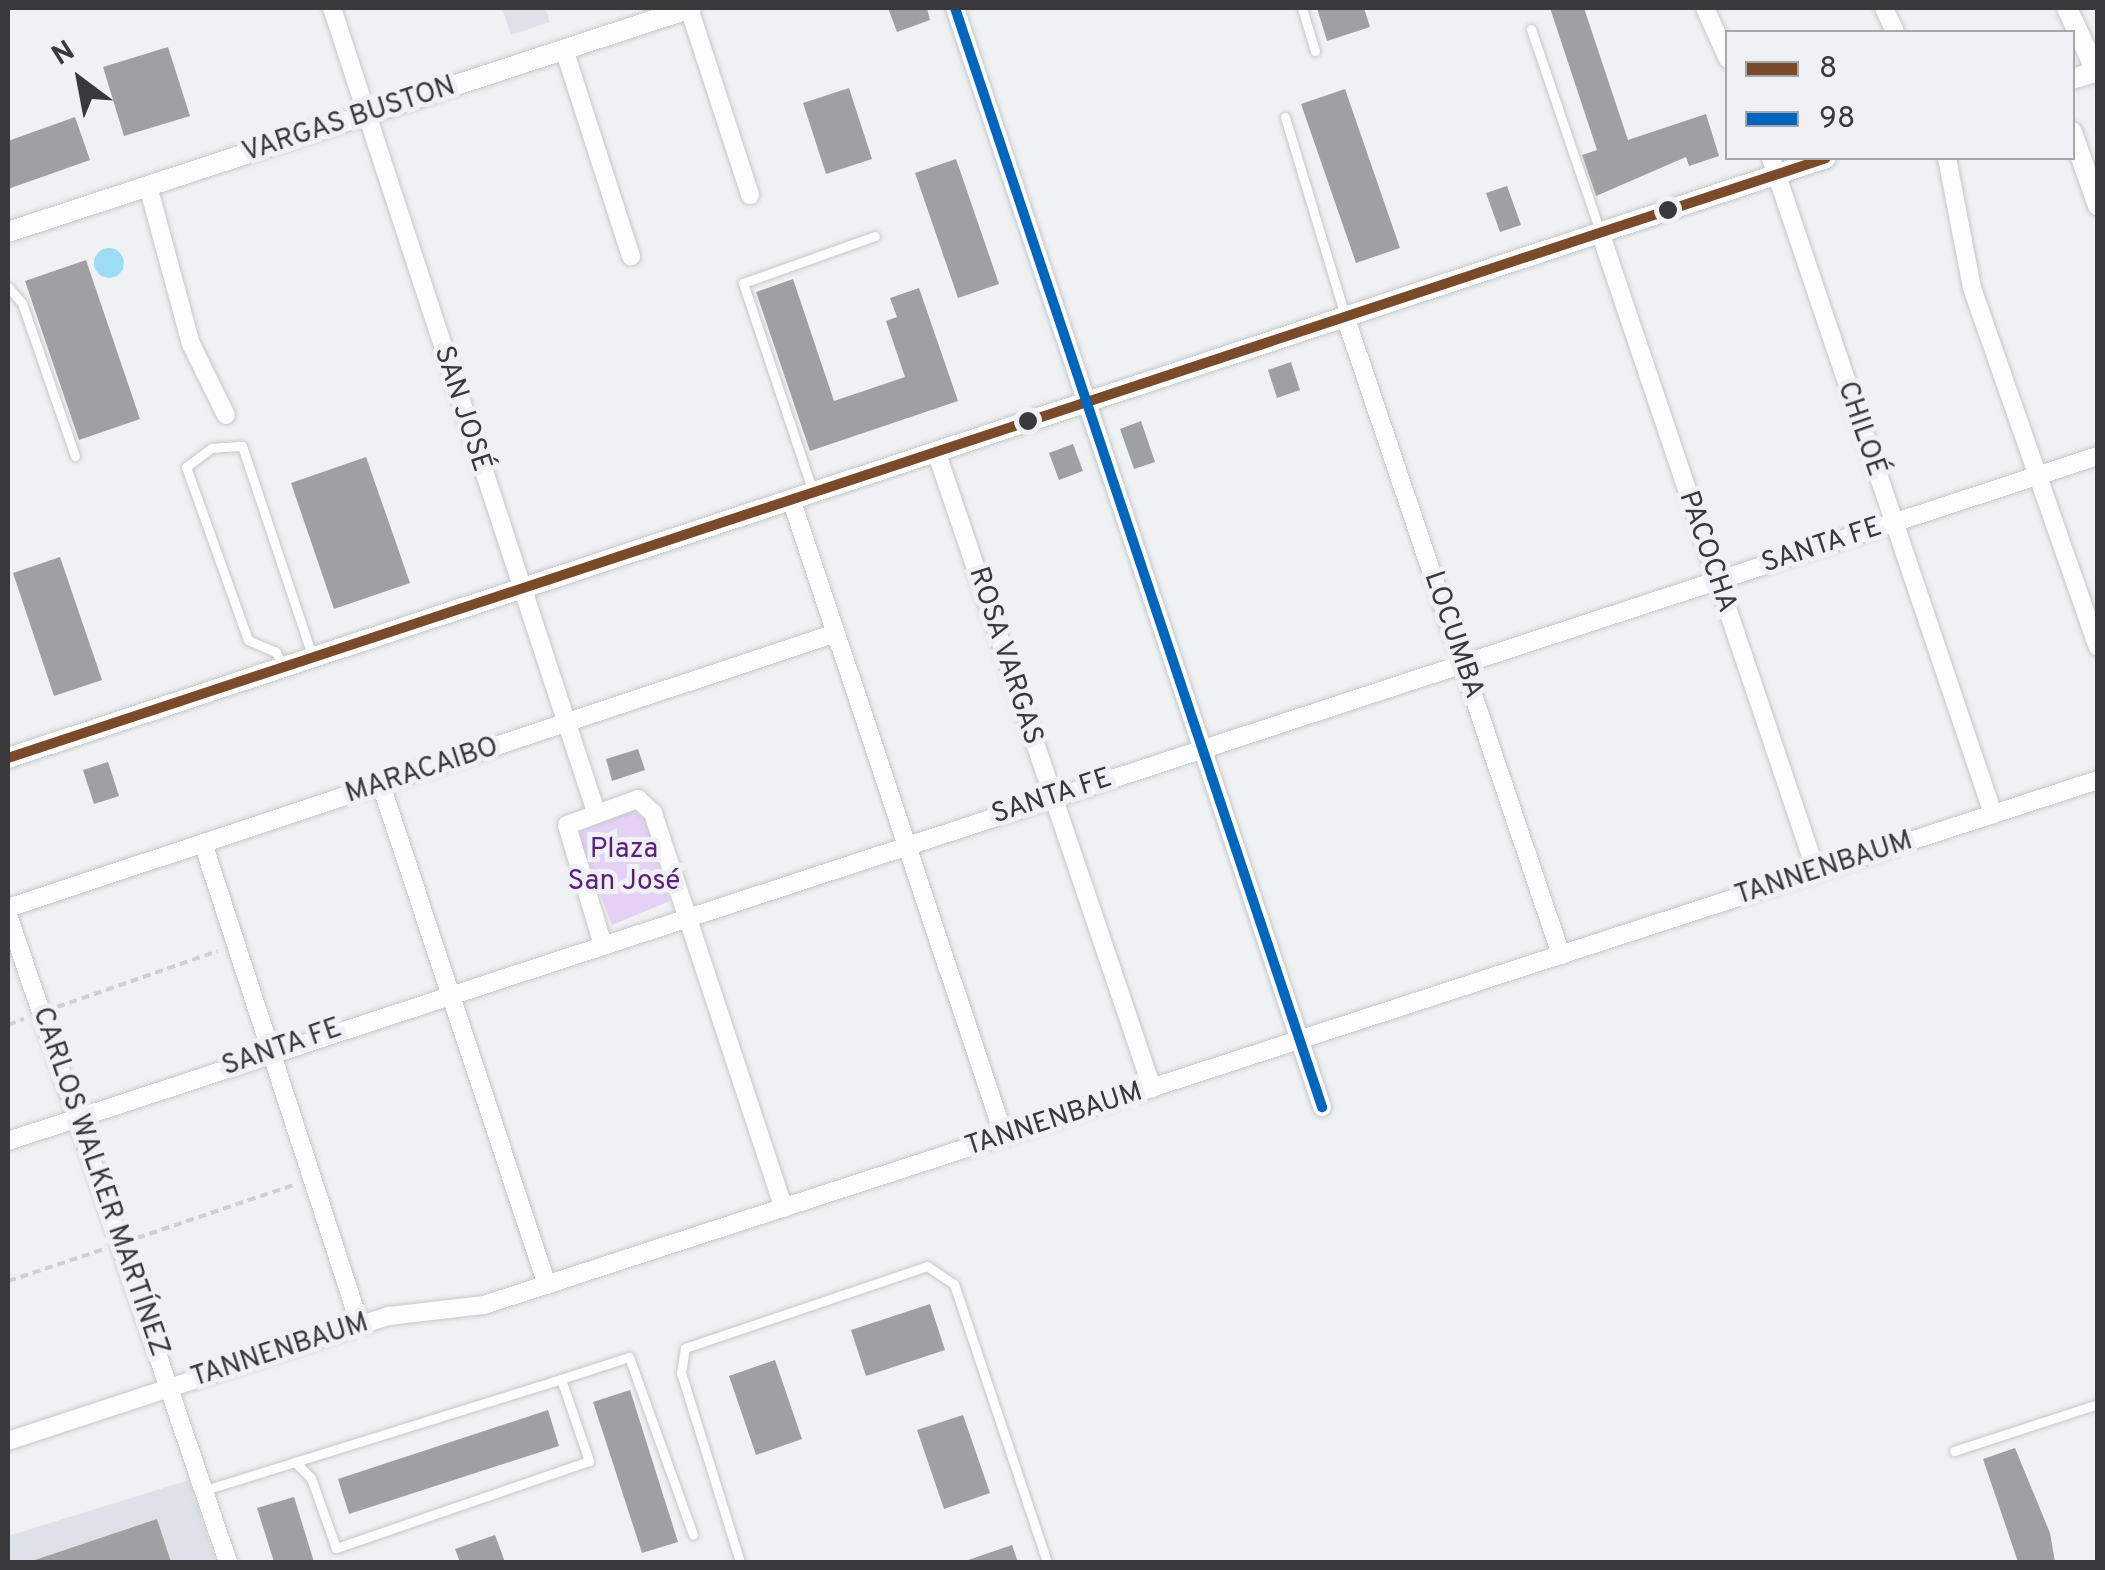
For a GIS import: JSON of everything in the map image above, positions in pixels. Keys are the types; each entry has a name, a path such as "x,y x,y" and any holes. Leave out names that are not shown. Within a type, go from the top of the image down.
{"street":[{"name":"SAN JOSÉ","path":"332,8 595,809"},
{"name":"VARGAS BUSTON","path":"8,232 690,8"},
{"path":"690,8 750,195"},
{"path":"955,8 1198,749 1322,1107"},
{"path":"1705,8 1725,51"},
{"path":"2067,8 2097,71"},
{"path":"564,49 631,256"},
{"path":"2075,141 2098,206"},
{"path":"8,758 1600,232 1773,166 1813,160"},
{"path":"1947,160 1972,288 2098,647"},
{"name":"CHILOÉ","path":"1773,166 1993,814"},
{"path":"148,186 191,344 226,415"},
{"name":"PACOCHA","path":"1600,232 1816,872"},
{"name":"LOCUMBA","path":"1345,316 1561,955"},
{"name":"ROSA VARGAS","path":"936,451 1152,1088"},
{"name":"SANTA FE","path":"8,1141 450,991 2098,456"},
{"path":"792,499 1004,1136"},
{"name":"MARACAIBO","path":"8,912 836,633"},
{"name":"TANNENBAUM","path":"8,1441 360,1325 472,1308 547,1285 2098,780"},
{"path":"381,785 547,1285"},
{"path":"602,942 566,832 571,818 634,798 649,806 784,1208"},
{"path":"203,844 360,1325"},
{"name":"CARLOS WALKER MARTÍNEZ","path":"8,912 31,1016 82,1116 118,1245 172,1387 228,1562"}],"lane":[{"path":"1302,8 1315,51"},
{"path":"1530,29 1600,232"},
{"path":"1286,117 1345,316"},
{"path":"813,492 744,283 875,236"},
{"path":"8,288 22,303 75,456"},
{"path":"282,667 276,652 248,640 186,467 210,448 242,446 313,658"},
{"path":"740,1562 681,1373 685,1348 927,1266 954,1284 1047,1562"},
{"path":"205,1490 630,1357 693,1535"},
{"path":"295,1462 312,1478 336,1548 589,1461 561,1379"},
{"path":"1954,1451 2098,1404"}],"path":[{"path":"8,1025 236,945"},
{"path":"8,1281 313,1179"}],"shaded area":[{"path":"502,8 545,8 550,22 511,35"},
{"path":"189,1480 216,1562 8,1562 8,1536"}],"green space":[{"name":"Plaza San José","path":"632,810 645,819 670,901 612,925 577,833"}],"water":[{"path":"109,248 123,257 124,263 115,277 109,278 95,269 94,263 103,249"}],"building":[{"path":"888,8 927,8 930,20 897,32"},
{"path":"1317,8 1364,8 1370,27 1327,41"},
{"path":"1550,8 1584,8 1628,140 1706,114 1719,156 1689,166 1686,157 1596,196 1582,155 1597,150"},
{"path":"168,47 190,116 124,136 103,67"},
{"path":"849,88 872,159 826,174 803,103"},
{"path":"1345,89 1400,248 1356,263 1301,104"},
{"path":"75,117 90,160 8,189 8,141"},
{"path":"956,159 999,284 958,298 915,173"},
{"path":"1507,186 1521,225 1500,232 1486,193"},
{"path":"86,260 140,419 79,440 25,281"},
{"path":"793,279 834,401 905,377 886,321 897,317 890,298 919,288 958,401 810,451 756,292"},
{"path":"1291,362 1300,390 1277,398 1268,370"},
{"path":"1141,421 1155,462 1134,469 1120,429"},
{"path":"1073,444 1083,471 1059,480 1049,453"},
{"path":"366,457 410,583 334,609 291,483"},
{"path":"60,557 102,680 54,696 13,573"},
{"path":"638,749 645,770 612,781 606,759"},
{"path":"108,762 119,796 94,804 83,770"},
{"path":"930,1304 945,1350 866,1376 851,1330"},
{"path":"775,1360 802,1439 756,1455 729,1376"},
{"path":"630,1390 678,1542 642,1553 593,1402"},
{"path":"548,1410 559,1446 349,1514 338,1479"},
{"path":"963,1415 990,1493 944,1509 917,1430"},
{"path":"2015,1448 2050,1533 2055,1562 2018,1562 1983,1459"},
{"path":"294,1497 314,1562 274,1562 257,1508"},
{"path":"157,1519 171,1562 35,1560"},
{"path":"495,1535 505,1562 460,1562 455,1549"},
{"path":"1012,1545 1018,1562 968,1560"}],"transit line":[{"name":"98","path":"955,8 1322,1107"},
{"name":"8","path":"8,758 1820,160"}]}
